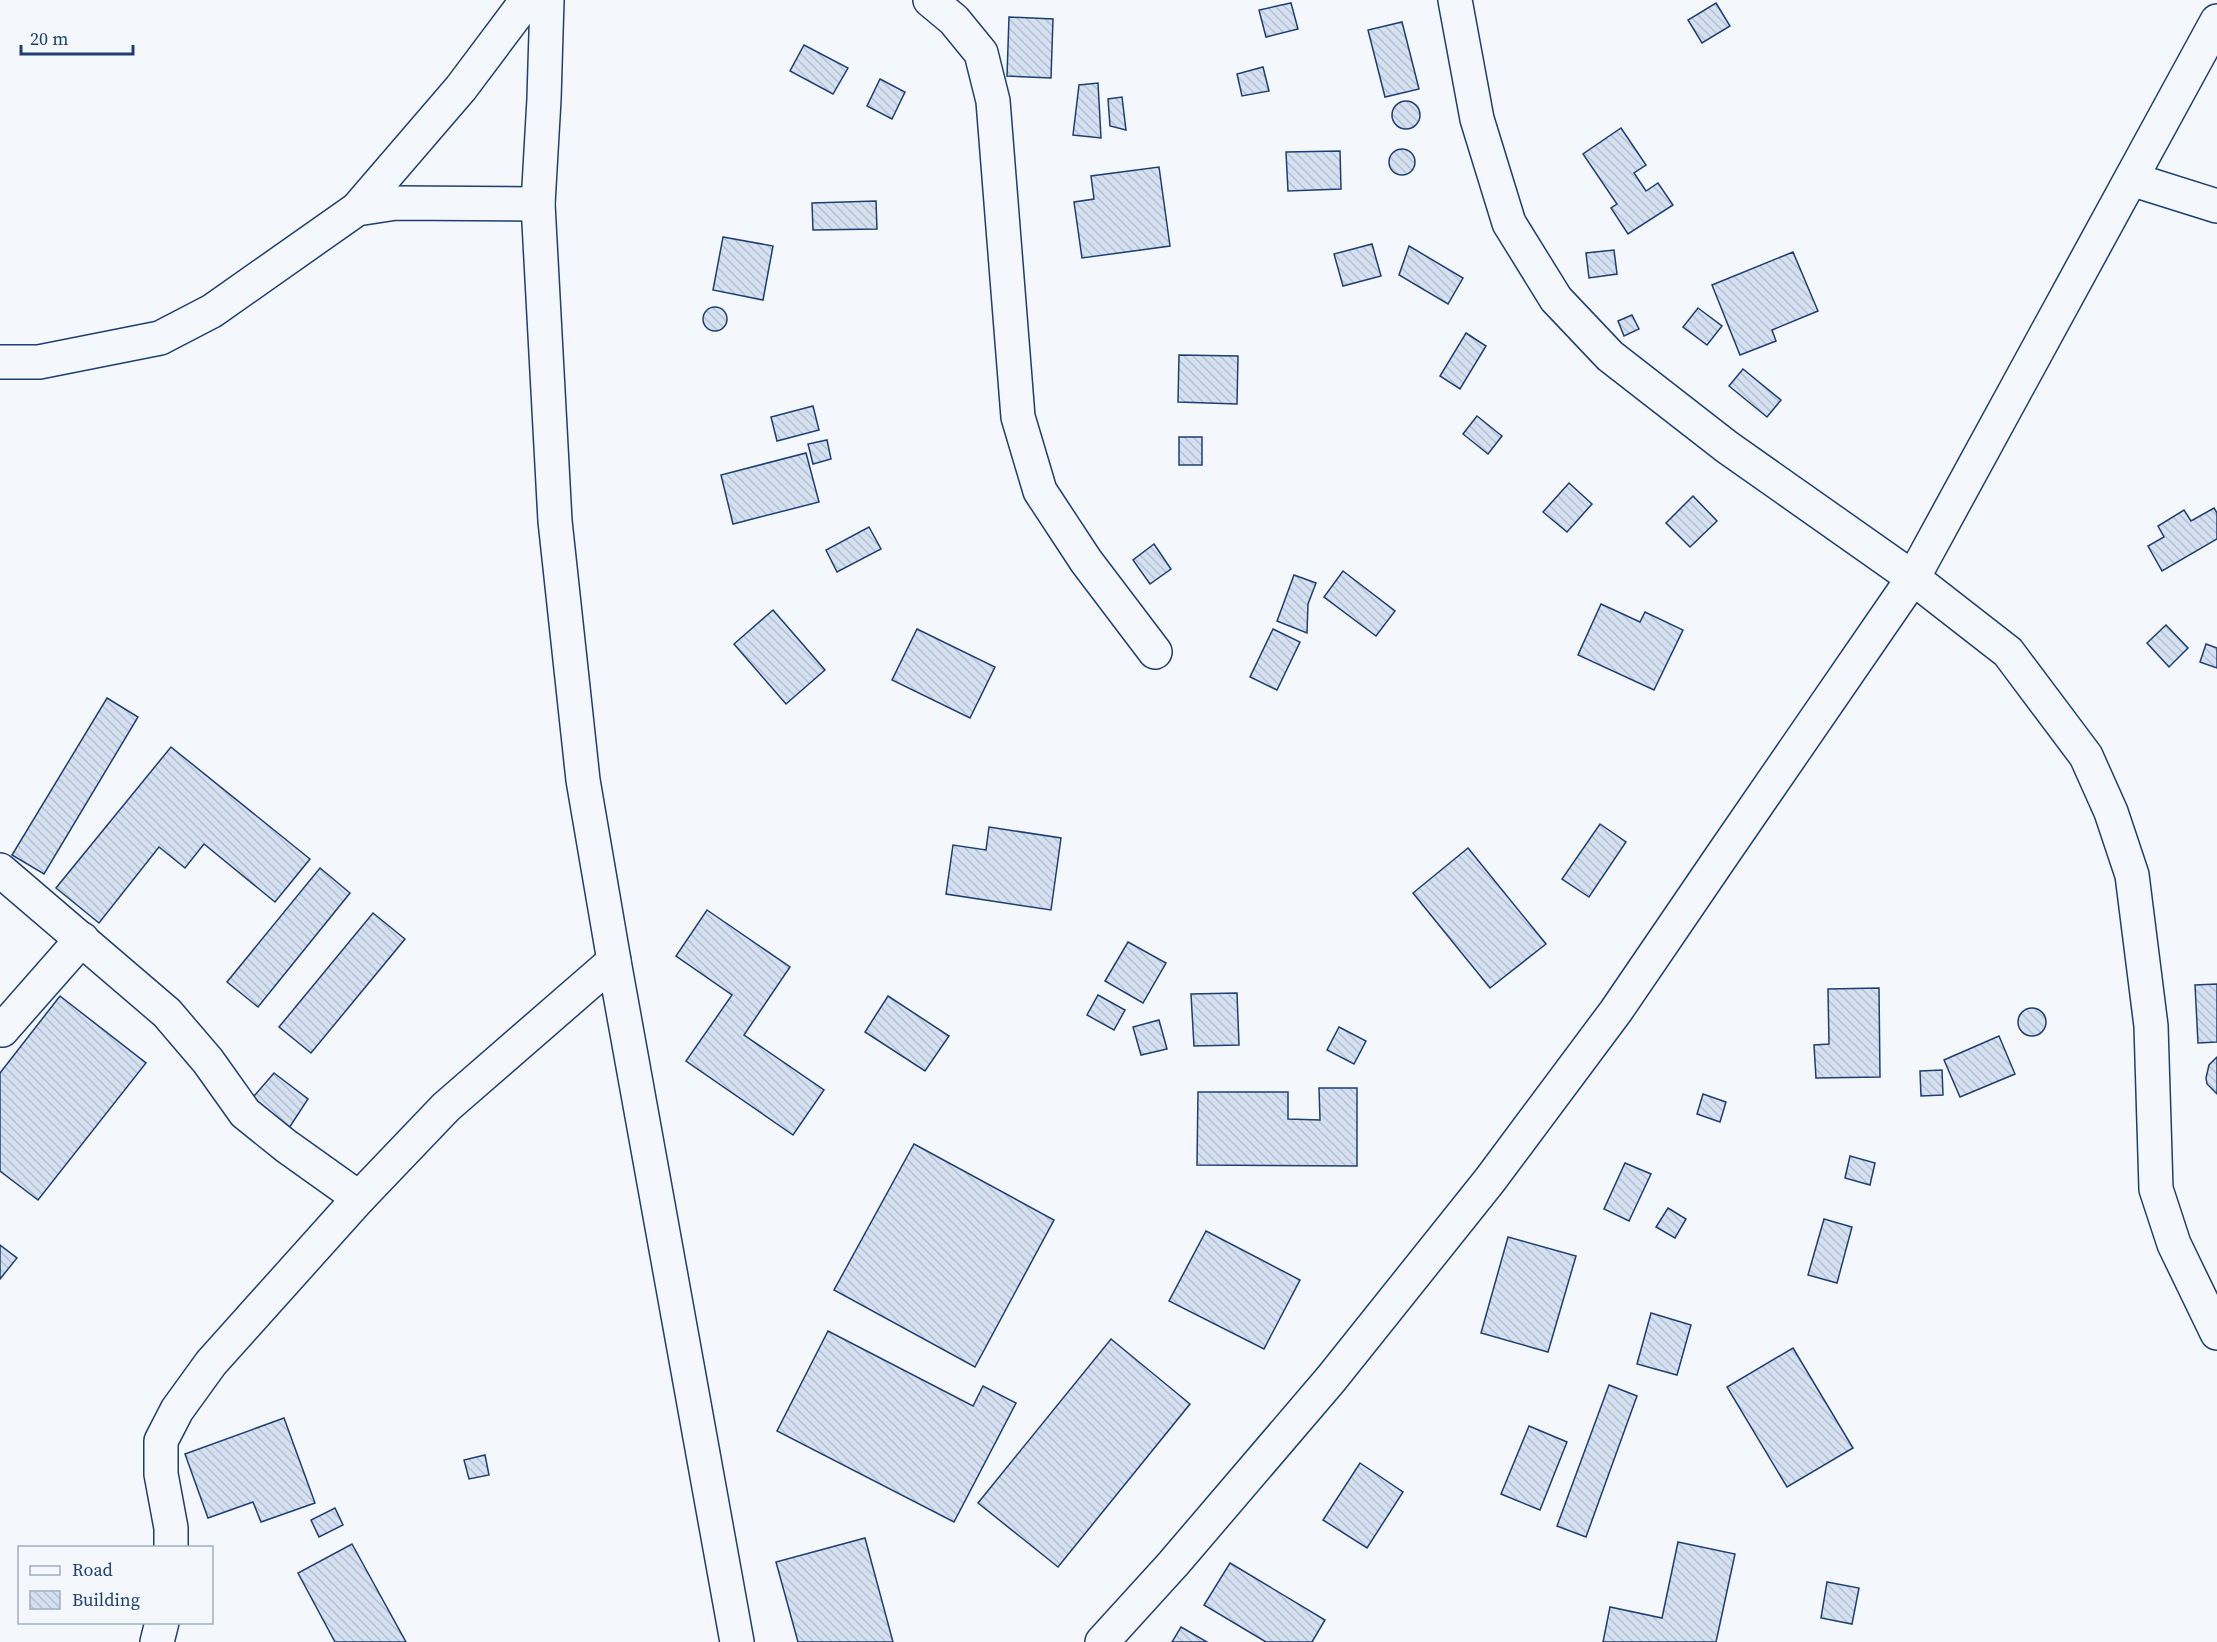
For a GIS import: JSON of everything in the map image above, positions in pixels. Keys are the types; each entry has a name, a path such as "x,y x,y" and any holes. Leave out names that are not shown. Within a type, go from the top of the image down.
{"street":[{"path":"0,362 39,362 160,338 212,311 357,209 461,88 527,0"},
{"path":"547,0 538,204 555,521 583,780 737,1642"},
{"path":"930,0 954,20 981,53 993,101 1018,417 1040,492 1086,561 1155,652"},
{"path":"1455,0 1478,119 1509,223 1556,299 1610,356 1727,447 1913,579 2008,652 2086,756 2111,812 2132,875 2151,1026 2156,1189 2174,1244 2217,1333"},
{"path":"1102,1642 1173,1564 1331,1378 1490,1180 1616,1011 1913,579 2217,21"},
{"path":"2131,179 2217,206"},
{"path":"357,209 396,203 538,204"},
{"path":"3,879 82,939 167,1013 208,1061 245,1113 286,1146 359,1198"},
{"path":"0,1030 82,939"},
{"path":"171,1546 171,1528 161,1474 161,1441 177,1410 211,1363 359,1198 446,1107 614,961"},
{"path":"157,1642 162,1624"}],"building":[{"path":"1291,3 1298,29 1266,37 1259,10"},
{"path":"1716,3 1730,26 1702,43 1688,20"},
{"path":"1009,17 1053,19 1051,78 1007,76"},
{"path":"1402,22 1419,89 1385,97 1368,30"},
{"path":"804,45 848,68 833,94 790,71"},
{"path":"1263,67 1269,91 1242,96 1237,74"},
{"path":"880,79 905,92 892,119 867,106"},
{"path":"1098,83 1101,138 1073,135 1079,85"},
{"path":"1122,97 1126,130 1110,126 1108,99"},
{"path":"1406,101 1416,105 1420,115 1416,125 1406,129 1396,125 1392,115 1396,105"},
{"path":"1621,128 1646,165 1634,173 1646,191 1658,183 1673,205 1628,234 1611,208 1617,204 1583,154"},
{"path":"1402,149 1411,153 1415,162 1411,171 1402,175 1393,171 1389,162 1393,153"},
{"path":"1340,151 1341,189 1288,191 1286,152"},
{"path":"1159,167 1170,246 1082,258 1074,202 1094,199 1091,176"},
{"path":"876,201 877,229 813,230 812,203"},
{"path":"723,237 773,246 763,300 713,290"},
{"path":"1372,244 1381,276 1343,286 1334,254"},
{"path":"1409,246 1463,278 1448,304 1399,275"},
{"path":"1614,250 1617,274 1589,278 1586,253"},
{"path":"1793,252 1818,311 1772,330 1776,341 1740,355 1712,285"},
{"path":"715,307 720,308 726,314 726,324 720,330 715,331 710,330 704,324 703,319 704,314 710,308"},
{"path":"1698,308 1722,326 1707,345 1683,327"},
{"path":"1632,315 1639,329 1624,336 1618,321"},
{"path":"1466,333 1486,346 1460,389 1440,376"},
{"path":"1179,355 1238,356 1237,404 1178,402"},
{"path":"1743,369 1781,400 1767,417 1729,386"},
{"path":"813,406 819,430 777,441 771,417"},
{"path":"1477,416 1502,436 1488,454 1463,434"},
{"path":"1179,437 1202,437 1202,465 1179,465"},
{"path":"827,440 831,459 813,464 808,444"},
{"path":"806,453 819,502 733,524 721,475"},
{"path":"1569,483 1592,504 1567,532 1543,512"},
{"path":"1693,496 1717,521 1690,547 1666,523"},
{"path":"2214,508 2217,513 2217,539 2162,571 2148,546 2164,537 2158,526 2184,510 2191,521"},
{"path":"869,527 881,549 837,572 826,550"},
{"path":"1154,544 1171,569 1150,584 1133,560"},
{"path":"1343,571 1395,611 1376,636 1324,597"},
{"path":"1294,575 1316,583 1308,604 1307,633 1277,621"},
{"path":"1601,604 1640,622 1645,612 1683,630 1654,690 1578,655"},
{"path":"773,610 825,670 786,704 734,644"},
{"path":"2166,625 2188,648 2169,667 2147,643"},
{"path":"917,629 995,667 970,718 892,680"},
{"path":"1273,629 1300,642 1277,690 1250,677"},
{"path":"2206,644 2217,648 2217,668 2200,662"},
{"path":"107,698 138,717 44,874 12,855"},
{"path":"171,747 310,859 275,902 204,844 185,868 159,847 99,923 56,888"},
{"path":"1600,824 1626,842 1589,897 1562,879"},
{"path":"989,827 1061,838 1051,910 946,894 953,845 986,850"},
{"path":"1468,848 1546,944 1490,988 1413,893"},
{"path":"320,868 350,893 258,1007 227,982"},
{"path":"707,910 790,967 744,1035 824,1090 793,1135 686,1061 732,995 676,956"},
{"path":"373,913 405,939 311,1053 279,1027"},
{"path":"1128,942 1166,963 1143,1003 1105,981"},
{"path":"2217,984 2217,1042 2198,1043 2195,985"},
{"path":"1879,988 1880,1077 1816,1078 1814,1045 1829,1044 1828,989"},
{"path":"1237,993 1239,1045 1194,1046 1191,994"},
{"path":"1098,995 1125,1010 1114,1030 1087,1015"},
{"path":"60,996 146,1063 38,1200 0,1171 0,1073"},
{"path":"888,996 949,1036 925,1071 865,1032"},
{"path":"2032,1008 2042,1012 2046,1022 2042,1032 2032,1036 2022,1032 2018,1022 2022,1012"},
{"path":"1159,1020 1167,1049 1141,1055 1133,1027"},
{"path":"1339,1027 1366,1041 1354,1064 1327,1050"},
{"path":"1999,1036 2015,1074 1960,1097 1944,1060"},
{"path":"2217,1057 2217,1094 2207,1084 2206,1078 2209,1065"},
{"path":"1942,1070 1943,1095 1921,1096 1920,1071"},
{"path":"274,1073 308,1099 283,1133 248,1103"},
{"path":"1319,1088 1357,1088 1357,1166 1197,1165 1198,1092 1288,1092 1288,1119 1320,1120"},
{"path":"1703,1094 1726,1102 1720,1122 1697,1114"},
{"path":"914,1144 1054,1220 975,1367 834,1290"},
{"path":"1850,1156 1875,1163 1870,1185 1845,1178"},
{"path":"1625,1163 1651,1174 1629,1221 1604,1209"},
{"path":"1668,1208 1686,1219 1675,1238 1656,1227"},
{"path":"1824,1219 1852,1227 1837,1283 1808,1275"},
{"path":"1206,1231 1300,1280 1264,1349 1169,1301"},
{"path":"1508,1237 1576,1256 1548,1352 1481,1333"},
{"path":"0,1245 17,1258 0,1279"},
{"path":"1651,1313 1691,1325 1677,1375 1637,1364"},
{"path":"828,1331 973,1406 983,1386 1016,1403 954,1522 777,1431"},
{"path":"1111,1339 1190,1404 1058,1567 978,1503"},
{"path":"1793,1348 1853,1448 1787,1487 1727,1387"},
{"path":"1609,1385 1637,1396 1586,1537 1557,1526"},
{"path":"284,1418 315,1503 261,1522 253,1502 208,1518 185,1454"},
{"path":"1529,1426 1567,1442 1540,1510 1501,1494"},
{"path":"485,1455 489,1475 469,1479 464,1460"},
{"path":"1360,1463 1403,1492 1367,1548 1323,1520"},
{"path":"335,1508 343,1525 319,1537 311,1520"},
{"path":"865,1538 893,1642 798,1642 776,1562"},
{"path":"1678,1542 1735,1554 1716,1642 1603,1642 1610,1607 1662,1618"},
{"path":"352,1544 406,1642 335,1642 298,1573"},
{"path":"1230,1563 1325,1620 1312,1642 1266,1642 1204,1605"},
{"path":"1827,1582 1859,1588 1852,1624 1821,1618"},
{"path":"1181,1627 1207,1642 1172,1642"}]}
